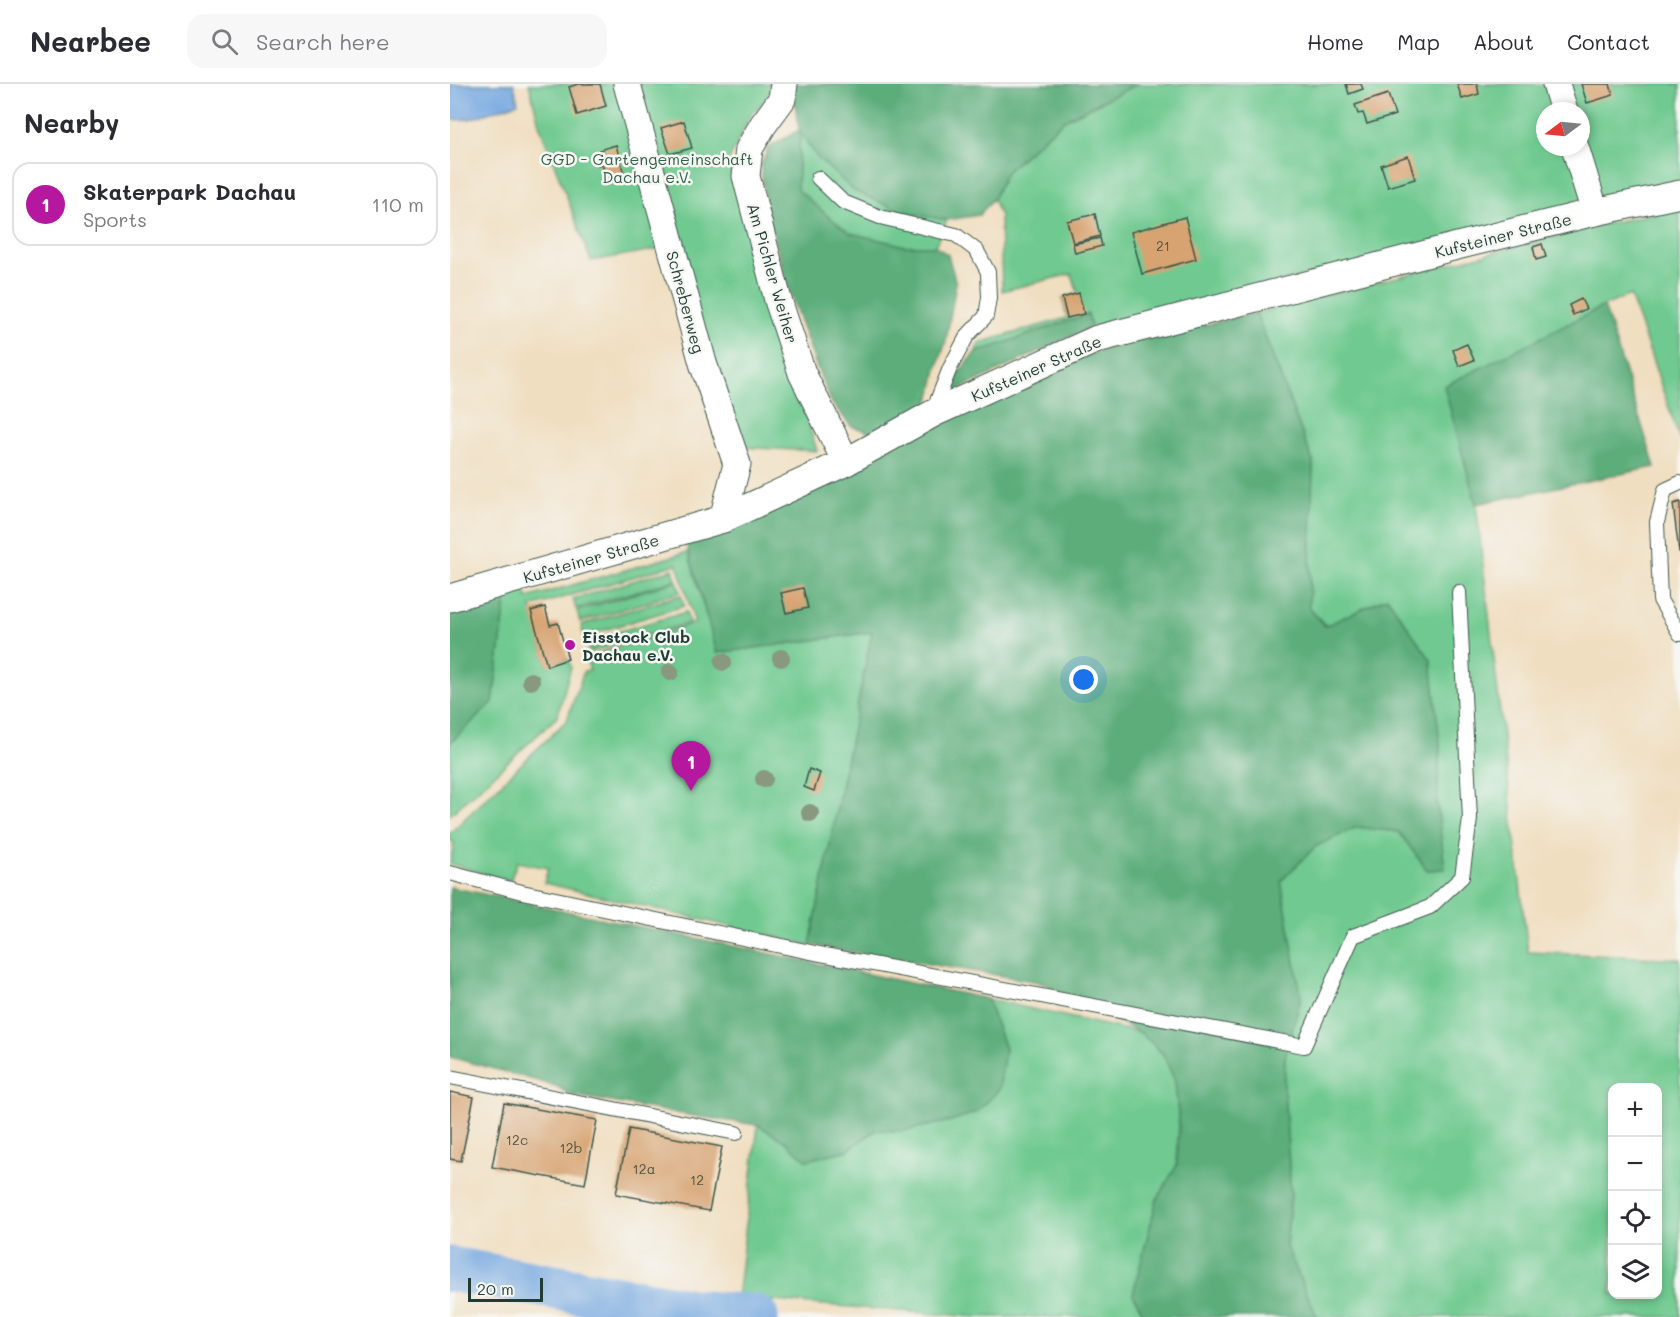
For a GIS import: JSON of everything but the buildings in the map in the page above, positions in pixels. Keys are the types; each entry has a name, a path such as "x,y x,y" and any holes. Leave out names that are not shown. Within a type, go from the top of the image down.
{"street":[{"name":"Schreberweg","path":"627,84 703,363 737,464 723,519"},
{"name":"Am Pichler Weiher","path":"784,84 782,99 749,149 746,176 778,300 802,373 846,462"},
{"path":"1556,84 1561,102"},
{"path":"1578,156 1595,212"},
{"name":"Kufsteiner Straße","path":"450,598 723,519 846,462 934,413 1097,339 1461,245 1680,194"}],"lane":[{"path":"818,178 843,202 880,217 956,235 976,251 988,272 989,298 986,316 967,336 950,368 936,401 934,413"},
{"path":"1680,483 1665,490 1657,522 1660,600 1680,634"},
{"path":"450,873 522,892 820,954 1304,1046 1353,936 1430,907 1462,877 1470,819 1459,592"},
{"path":"450,1077 736,1133"}],"green space":[{"name":"GGD - Gartengemeinschaft Dachau e.V.","path":"529,84 774,84 768,96 750,116 729,160 744,217 817,451 737,447 671,247 591,261 539,124"},
{"path":"792,84 1137,84 1064,120 1006,172 993,199 979,215 947,220 903,212 854,191 817,157 800,132 797,189 829,217 850,233 905,246 935,246 948,255 956,283 946,341 932,393 926,406 890,428 870,432 851,426 832,403 788,287 766,209 761,166 768,148 799,130"},
{"path":"1137,84 1680,84 1680,186 1091,327 1088,314 975,353 979,343 1067,318 1062,298 1078,293 1071,274 1002,291 1000,216 993,199 1006,172 1064,120"},
{"path":"800,131 817,157 903,212 947,220 935,246 905,246 850,233 829,217 797,189"},
{"path":"1680,208 1680,440 1630,295 1445,386 1476,504 1528,952 1680,959 1680,1317 1317,1317 1286,1246 1291,1195 1284,1089 1285,1057 1301,998 1281,881 1316,846 1357,827 1399,832 1427,870 1444,869 1437,803 1440,744 1309,608 1313,462 1256,313 1609,223"},
{"path":"1604,306 1655,467 1476,504 1444,386"},
{"path":"1256,313 1313,462 1309,608 1325,626 1387,597 1431,660 1440,744 1437,803 1445,869 1427,870 1399,832 1357,827 1316,846 1281,881 1301,998 1285,1057 1284,1089 1291,1195 1286,1246 1317,1317 1145,1317 1133,1294 1157,1199 1177,1165 1179,1125 1175,1081 1163,1054 1141,1033 1039,982 810,945 872,632 717,653 685,539 1102,349"},
{"path":"1088,314 1091,327 947,395 957,375 975,353"},
{"path":"688,552 717,653 872,632 810,945 544,883 548,868 517,862 510,881 450,864 454,842 450,841 450,833 567,720 584,671 590,670 585,657 695,623 677,564 531,607 547,665 568,659 571,667 557,717 450,815 450,743 493,702 507,594 525,591 527,598"},
{"path":"673,569 676,580 576,609 573,599"},
{"path":"677,581 680,592 580,622 577,611"},
{"path":"507,594 493,702 450,743 450,610"},
{"path":"681,595 684,606 584,636 581,625"},
{"path":"686,612 689,623 589,652 586,641"},
{"path":"450,887 987,999 1005,1049 999,1090 977,1112 951,1121 902,1131 876,1130 848,1150 806,1160 785,1141 758,1125 571,1095 556,1086 450,1057"},
{"path":"987,999 1141,1033 1163,1054 1175,1081 1179,1125 1177,1165 1157,1200 1133,1294 1145,1317 976,1317 737,1298 758,1125 785,1141 807,1160 848,1150 876,1130 902,1131 999,1090 1005,1049"}],"water":[{"path":"450,84 514,84 518,103 470,119 450,120"}],"waterway":[{"path":"450,1269 703,1313 756,1317"}],"place":[{"name":"Eisstock Club Dachau e.V.","path":"570,645"},
{"name":"Skaterpark Dachau","path":"691,791"}]}
